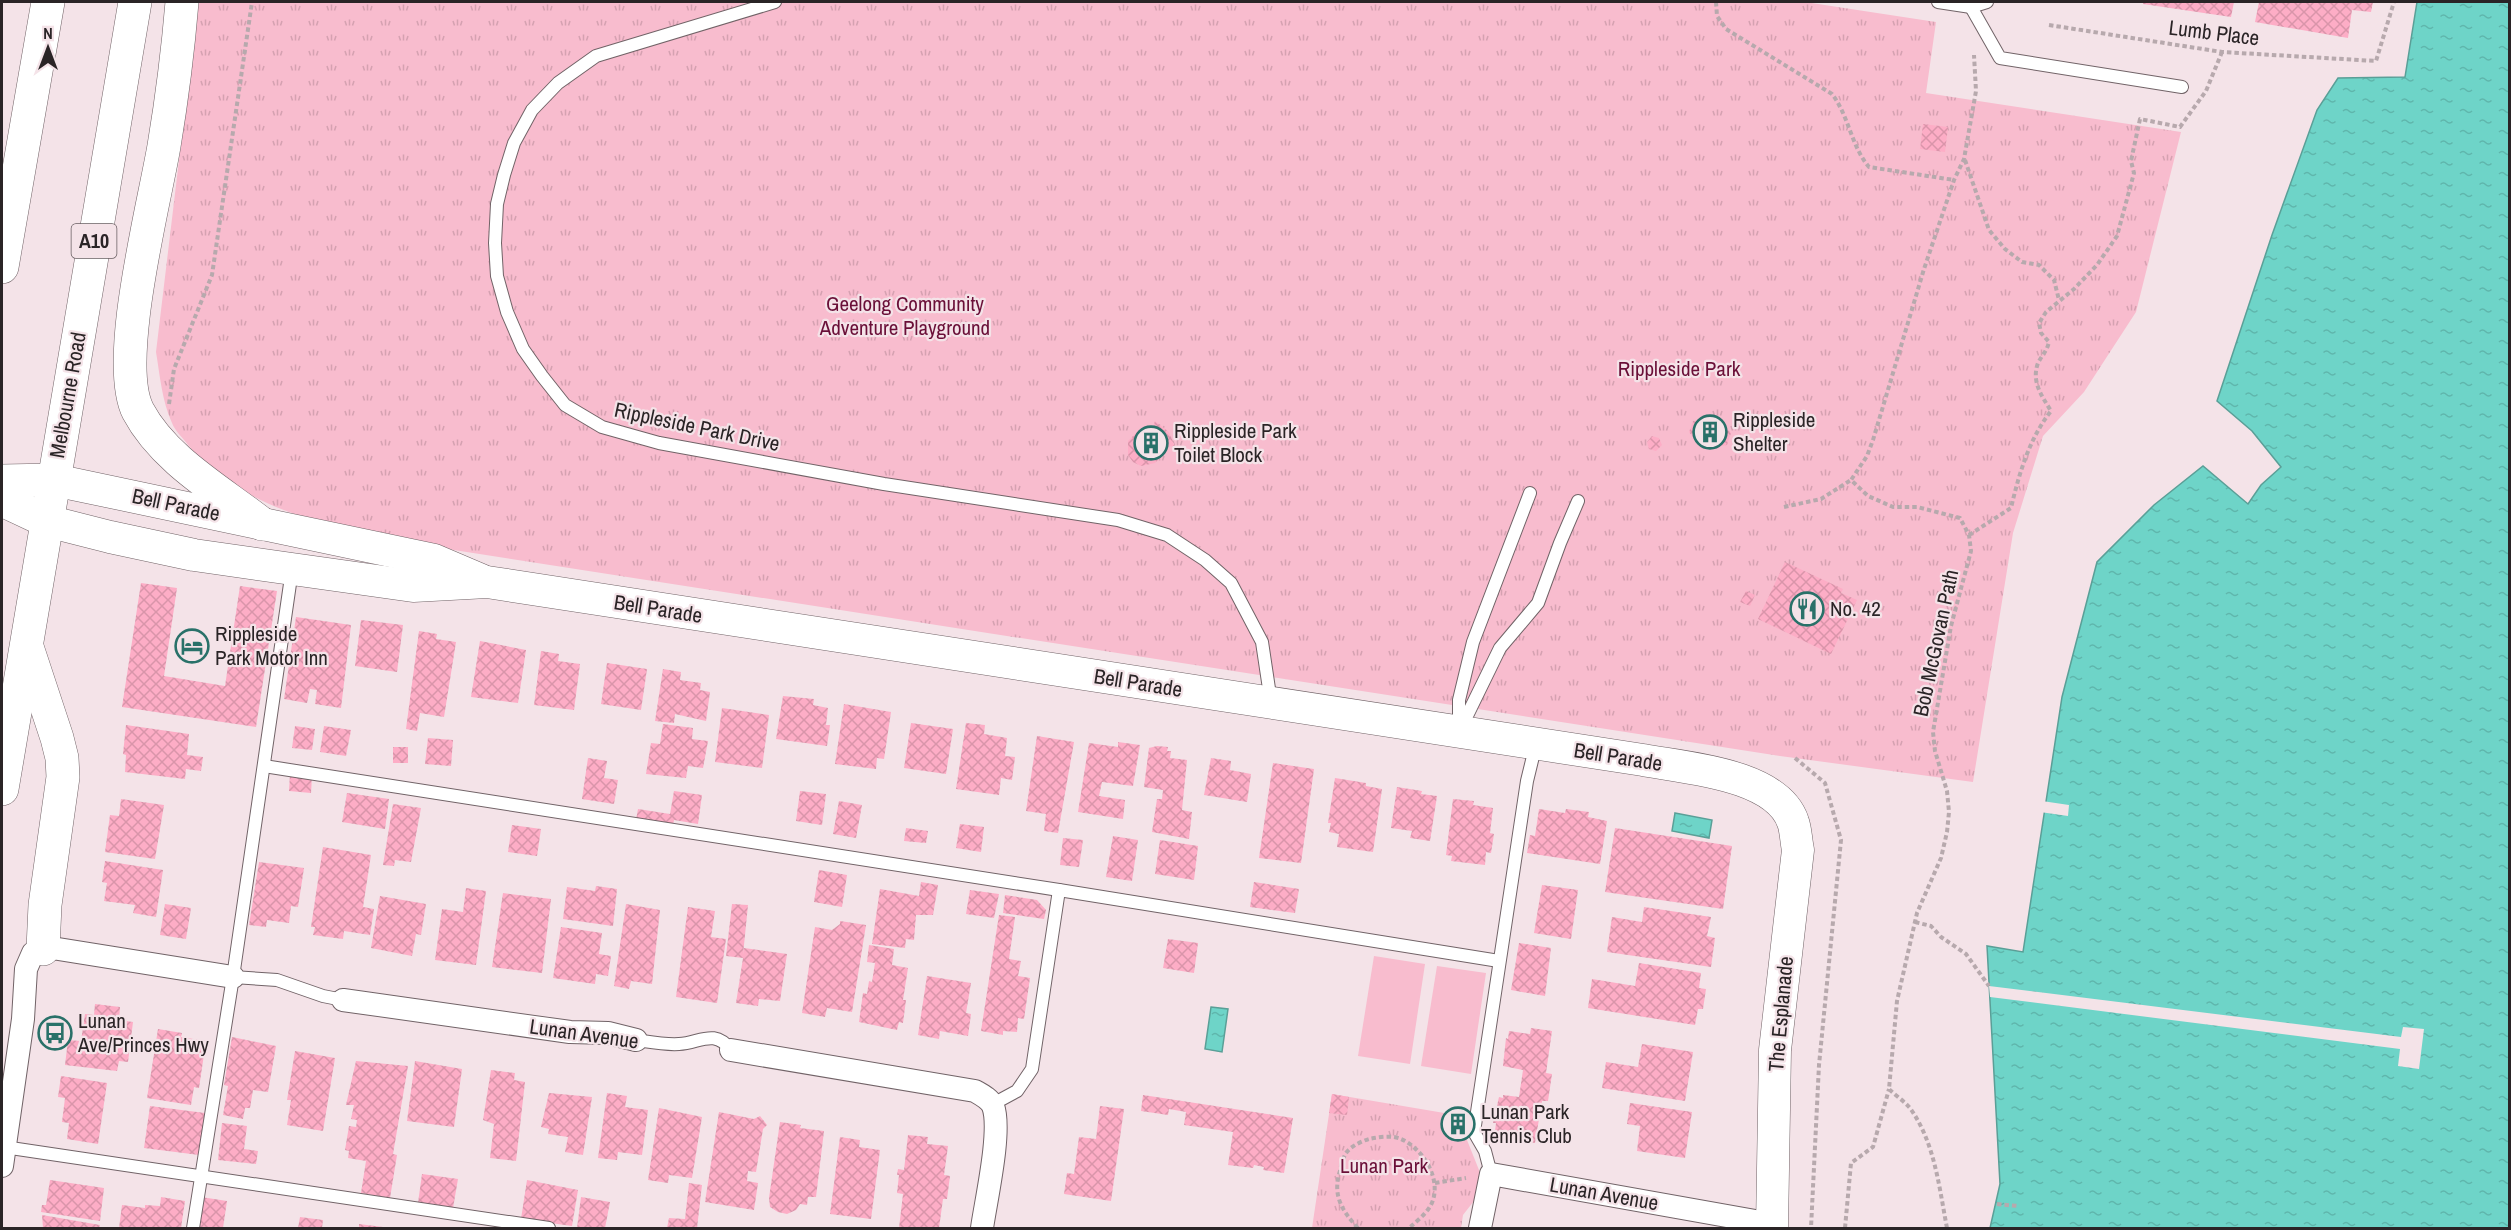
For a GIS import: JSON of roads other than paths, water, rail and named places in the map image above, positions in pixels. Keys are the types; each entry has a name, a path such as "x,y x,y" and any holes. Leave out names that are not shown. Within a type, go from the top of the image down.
{"highway":[{"path":"2,267 48,2"},
{"name":"Melbourne Road","path":"2,789 135,2"},
{"path":"182,2 164,144 131,331 131,389 138,410 166,448 262,524"},
{"name":"Bell Parade","path":"2,481 54,480"},
{"name":"Bell Parade","path":"2,500 47,521"},
{"path":"26,642 62,758 63,777 43,922 43,949"}],"street":[{"name":"Bell Parade","path":"54,480 434,560 487,582"},
{"name":"Bell Parade","path":"47,521 194,555 413,586 487,582 1536,744 1721,775 1756,785 1782,804"},
{"name":"The Esplanade","path":"1772,1226 1775,1050 1798,850 1793,821 1782,804"},
{"name":"Lunan Avenue","path":"43,949 233,977"},
{"path":"3,1157 23,1019 27,963 33,953 43,949"},
{"name":"Lunan Avenue","path":"343,1000 570,1032 608,1033 636,1040"},
{"name":"Lunan Avenue","path":"731,1050 975,1091 993,1104"},
{"path":"982,1228 996,1128 993,1104"},
{"name":"Lunan Avenue","path":"1491,1174 1772,1226"},
{"path":"1480,1228 1491,1174"}],"lane":[{"name":"Rippleside Park Drive","path":"775,2 596,56 558,83 532,110 514,143 504,175 497,204 495,243 497,276 507,312 523,350 566,405 602,427 659,443 884,484 1118,520 1167,535 1204,560 1231,583 1262,642 1271,704"},
{"path":"1938,2 1971,7 1987,2"},
{"path":"1971,7 2000,58 2182,87"},
{"path":"1459,732 1459,700 1473,642 1530,493"},
{"path":"1459,732 1500,648 1538,603 1578,501"},
{"path":"193,1228 233,977 292,569"},
{"path":"1491,1174 1485,1151 1474,1132 1527,781 1536,744"},
{"path":"264,766 1499,961"},
{"path":"993,1104 1017,1091 1032,1069 1059,890"},
{"name":"Lunan Avenue","path":"233,977 277,980 323,996 343,1000"},
{"name":"Lunan Avenue","path":"636,1040 681,1044 702,1038 714,1038 724,1042 731,1050"},
{"path":"3,1157 201,1177 549,1228"}],"water":[{"path":"2417,2 2509,2 2509,1228 1990,1228 2000,1184 1987,946 2023,952 2062,697 2097,562 2154,505 2203,466 2248,504 2261,485 2281,467 2252,431 2217,401 2272,235 2317,110 2338,78 2405,77"},
{"path":"1675,813 1712,820 1709,838 1672,831"},
{"path":"1211,1007 1228,1009 1222,1052 1205,1049"}],"place":[{"name":"Rippleside Shelter","path":"1710,432"},
{"name":"Rippleside Park Toilet Block","path":"1151,443"},
{"name":"No. 42","path":"1807,609"},
{"name":"Rippleside Park Motor Inn","path":"192,646"},
{"name":"Lunan Ave/Princes Hwy","path":"55,1033"},
{"name":"Lunan Park Tennis Club","path":"1458,1124"}],"park label":[{"name":"Geelong Community Adventure Playground","path":"905,316"},
{"name":"Rippleside Park","path":"1679,369"},
{"name":"Lunan Park","path":"1384,1166"}]}
